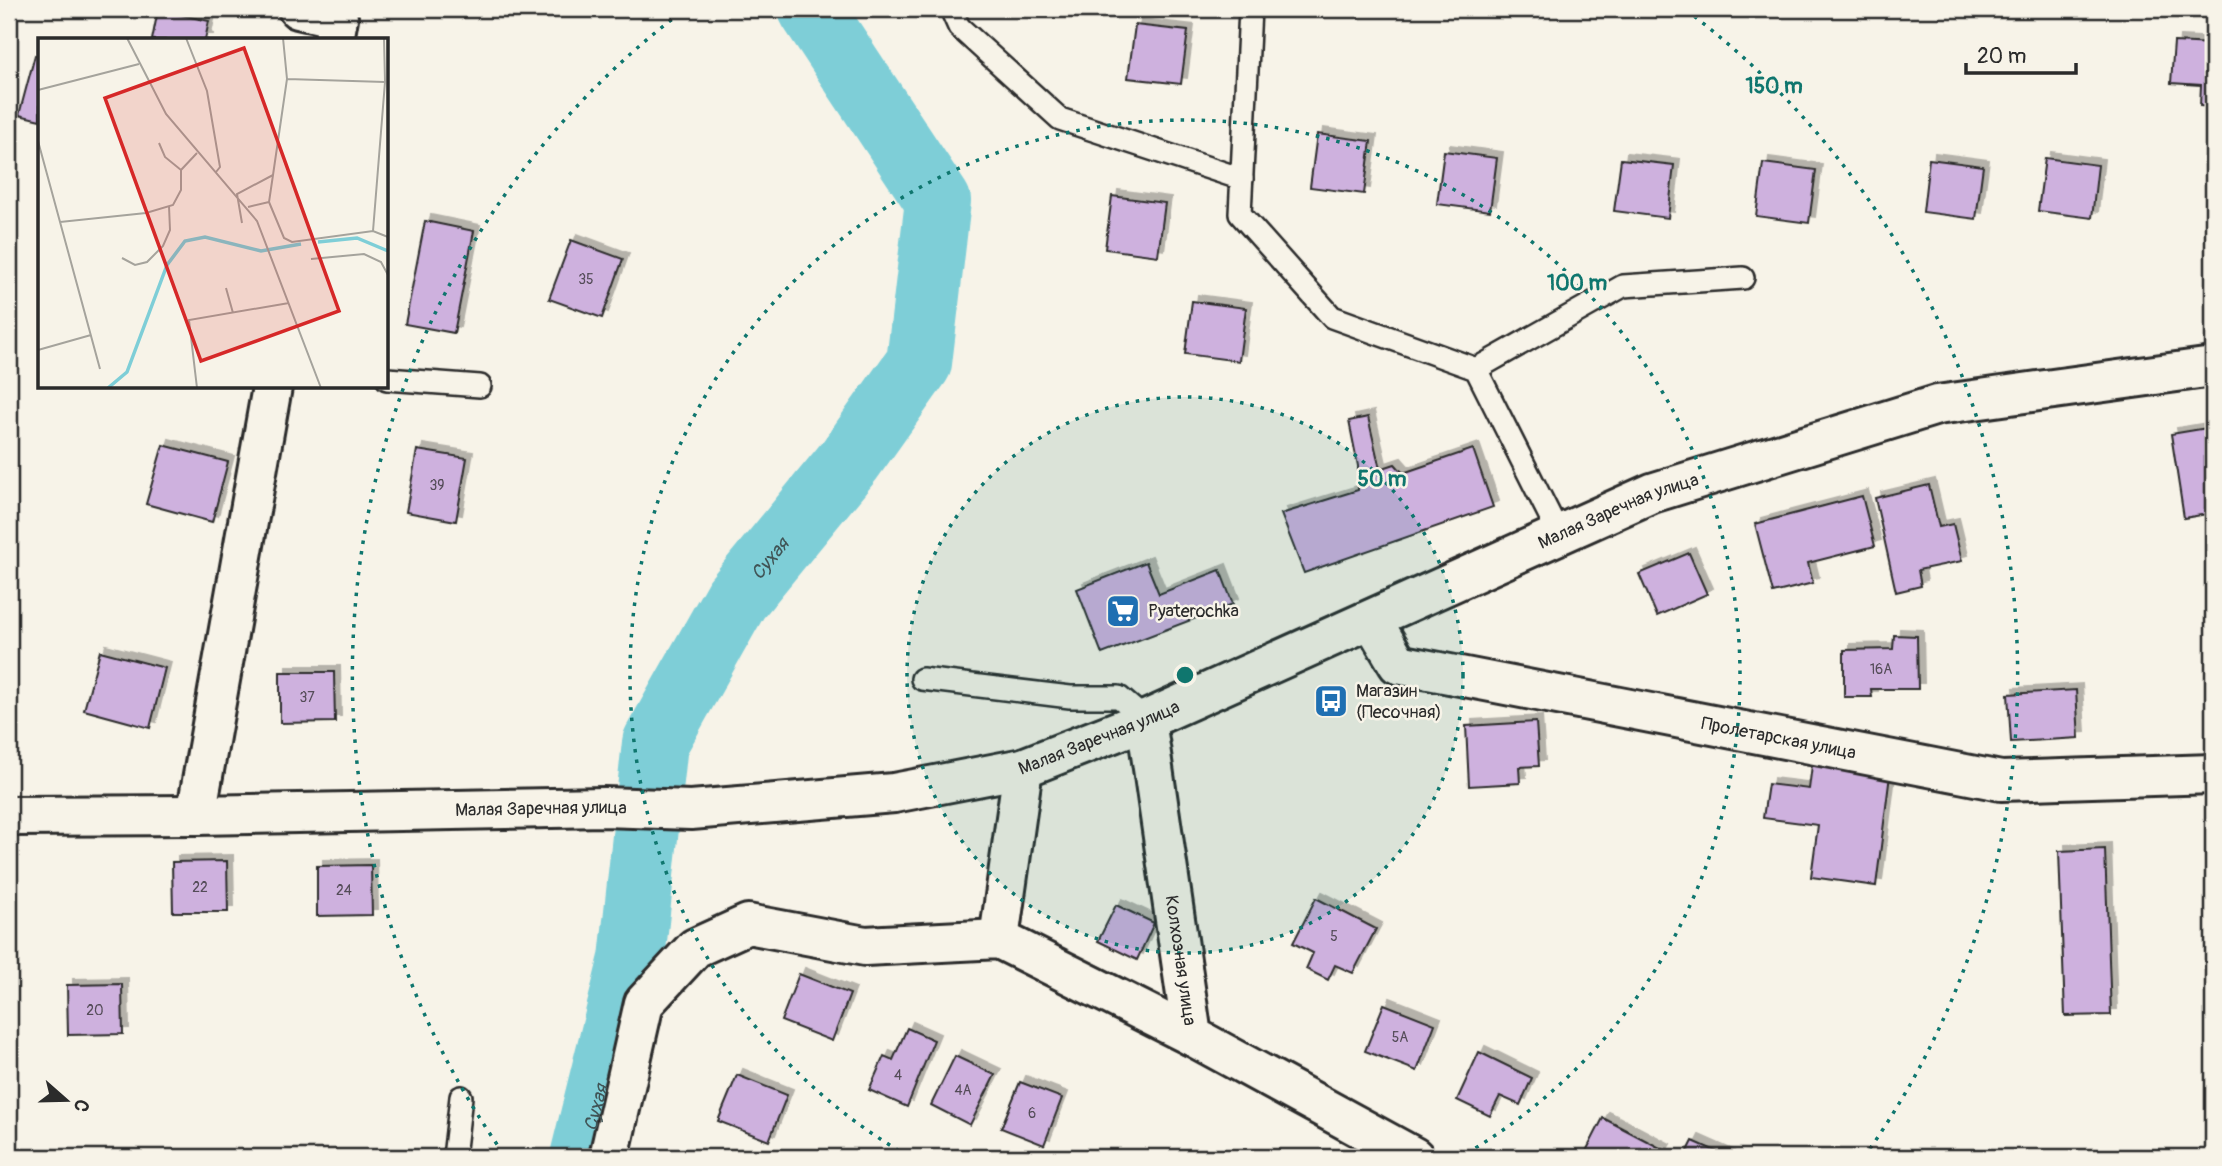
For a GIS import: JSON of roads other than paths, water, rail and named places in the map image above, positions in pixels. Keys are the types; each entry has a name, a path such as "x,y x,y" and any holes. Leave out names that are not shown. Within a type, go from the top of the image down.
{"street":[{"path":"298,9 338,18 334,38"},
{"name":"Малая Заречная улица","path":"9,816 604,807 691,810 894,793 1023,768 1146,720 1652,493 1937,405 2213,367"},
{"path":"196,815 272,388"},
{"name":"Пролетарская улица","path":"1372,620 1398,664 2001,781 2213,774"},
{"name":"Колхозная улица","path":"1146,720 1192,1036 1413,1157"},
{"path":"999,939 1023,768"},
{"path":"609,1157 644,1003 695,948 748,924 864,946 999,939 1192,1036"}],"lane":[{"path":"951,9 959,27 1060,119 1242,179"},
{"path":"1250,9 1240,214 1332,317 1476,369 1559,534"},
{"path":"1476,369 1623,286 1743,278"},
{"path":"388,379 480,386"},
{"path":"922,679 1070,697 1119,696 1146,720"},
{"path":"454,1157 461,1097"}],"waterway":[{"name":"Сухая","path":"583,1157 632,959 655,743 736,599 850,460 919,363 938,201 811,9"}],"place":[{"name":"Pyaterochka","path":"1123,611"},
{"name":"Магазин (Песочная)","path":"1331,701"}]}
